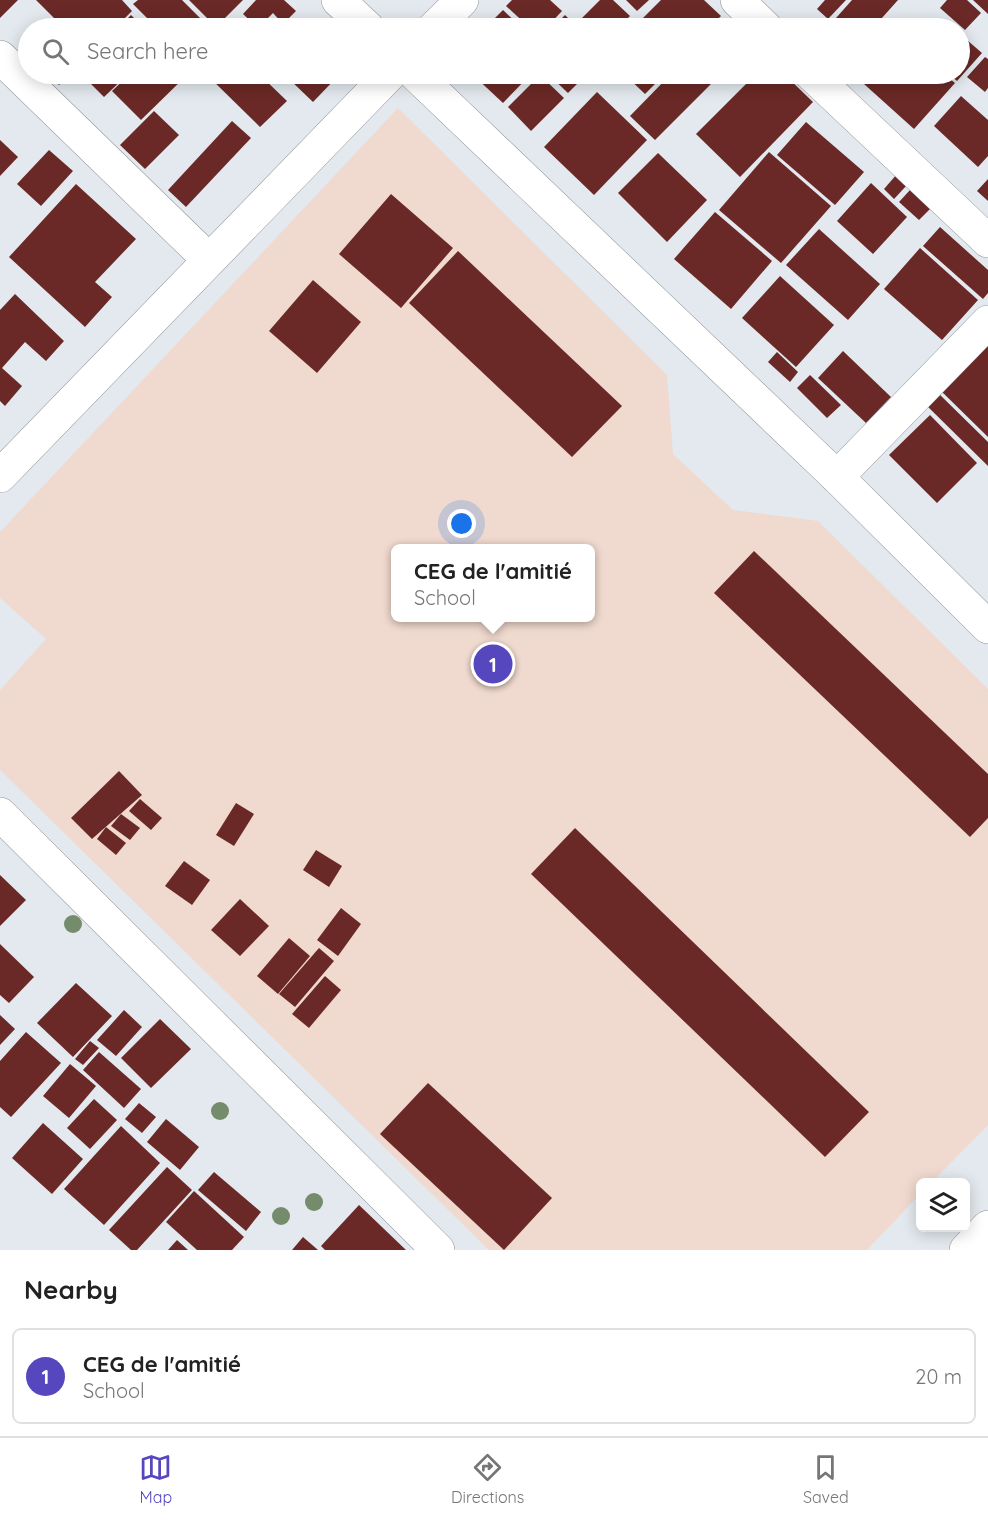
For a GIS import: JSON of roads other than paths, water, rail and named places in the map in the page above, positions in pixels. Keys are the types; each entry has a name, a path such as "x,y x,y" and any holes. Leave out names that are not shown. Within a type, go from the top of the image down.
{"street":[{"path":"338,0 357,18"},
{"path":"444,18 462,0"},
{"path":"736,0 755,18"},
{"path":"0,57 18,74"},
{"path":"28,84 208,259"},
{"path":"7,456 208,259 380,84"},
{"path":"425,84 837,477 988,627"},
{"path":"822,84 988,241"},
{"path":"837,477 988,322"},
{"path":"0,814 438,1250"},
{"path":"966,1250 988,1227"}],"place":[{"name":"CEG de l'amitié","path":"493,664"}]}
